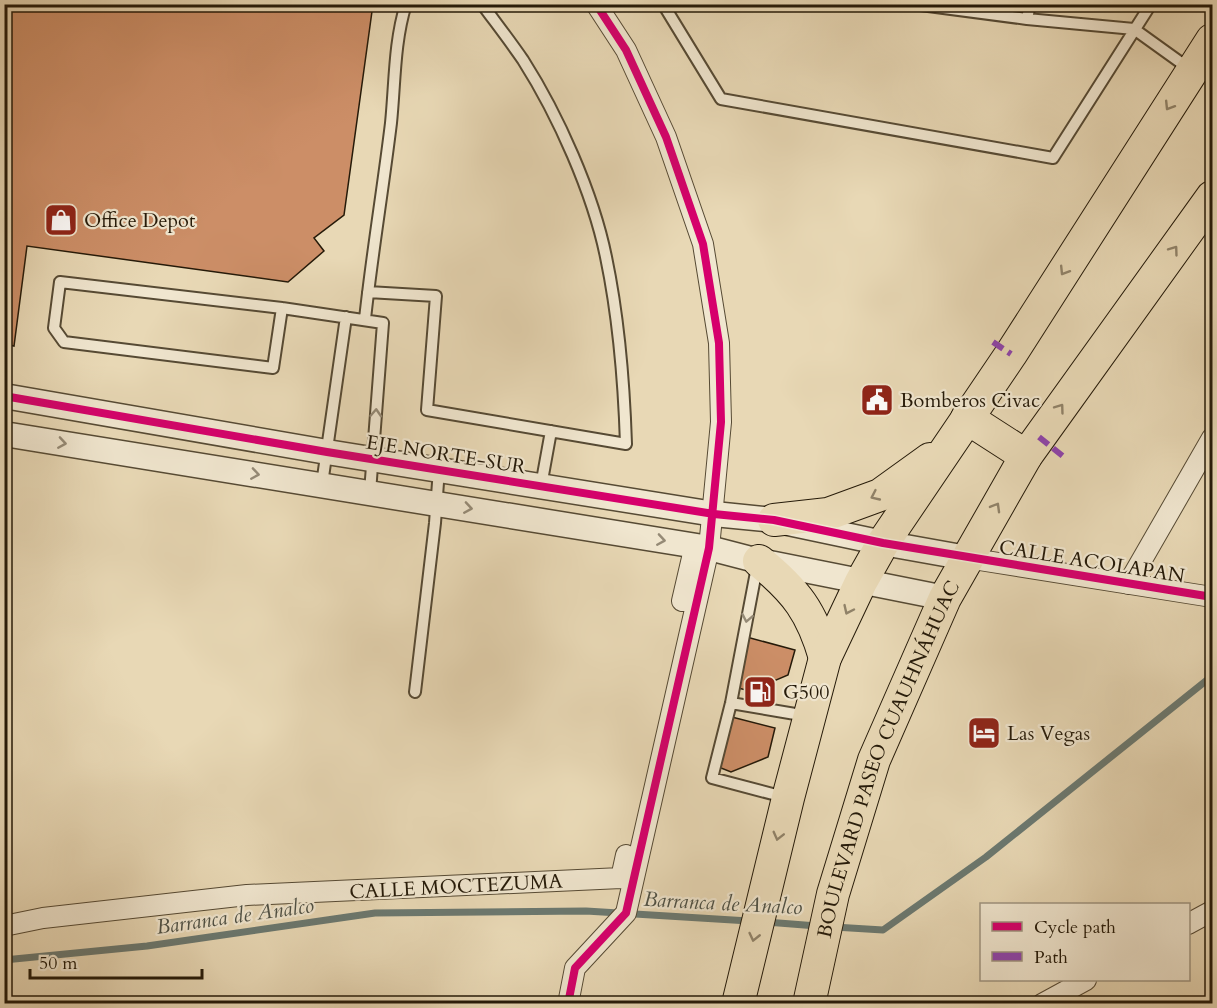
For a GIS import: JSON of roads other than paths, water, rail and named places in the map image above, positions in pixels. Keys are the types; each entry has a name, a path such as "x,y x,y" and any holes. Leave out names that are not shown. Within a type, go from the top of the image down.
{"main road":[{"path":"740,996 825,658 861,582 883,543 1011,354 1212,40"},
{"name":"BOULEVARD PASEO CUAUHNÁHUAC","path":"809,1004 833,894 874,760 945,598 1026,456 1212,200"},
{"path":"967,418 1026,456"},
{"path":"774,520 828,514 880,495 925,464 967,418"},
{"path":"759,561 802,602 818,633 825,658"}],"street":[{"path":"568,1004 575,968 626,913 702,546 714,514 721,422 718,343 704,244 666,137 626,50 597,4"},
{"name":"EJE NORTE-SUR","path":"4,396 327,452 714,514 774,520 967,558"},
{"path":"4,434 702,546 759,561 945,598"},
{"path":"1128,584 1212,438"},
{"name":"CALLE MOCTEZUMA","path":"4,926 43,918 247,895 621,878 702,546"},
{"name":"CALLE ACOLAPAN","path":"967,558 1212,597"},
{"path":"1190,923 1212,910"},
{"path":"1042,1004 1084,981"}],"lane":[{"path":"365,319 397,59 406,4"},
{"path":"368,292 436,296 427,410 626,444 624,380 608,266 587,192 558,125 523,61 482,4"},
{"path":"663,4 721,99 1053,158 1150,4"},
{"path":"913,4 1027,19 1134,29 1192,70"},
{"path":"1027,19 1030,4"},
{"path":"282,308 273,368 64,342 54,328 60,282 282,308 383,323 370,492"},
{"path":"322,484 346,317"},
{"path":"541,486 551,431"},
{"path":"415,692 439,469"},
{"path":"759,561 731,703 712,778 788,798"},
{"path":"731,703 810,716"}],"waterway":[{"name":"Barranca de Analco","path":"834,927 883,930 986,857 1212,676"},
{"name":"Barranca de Analco","path":"4,960 147,946 375,913 586,911 749,921"},
{"name":"Barranca de Analco","path":"766,922 817,926"}],"place":[{"name":"Office Depot","path":"61,220"},
{"name":"Bomberos Civac","path":"877,400"},
{"name":"G500","path":"760,692"},
{"name":"Las Vegas","path":"984,733"}]}
